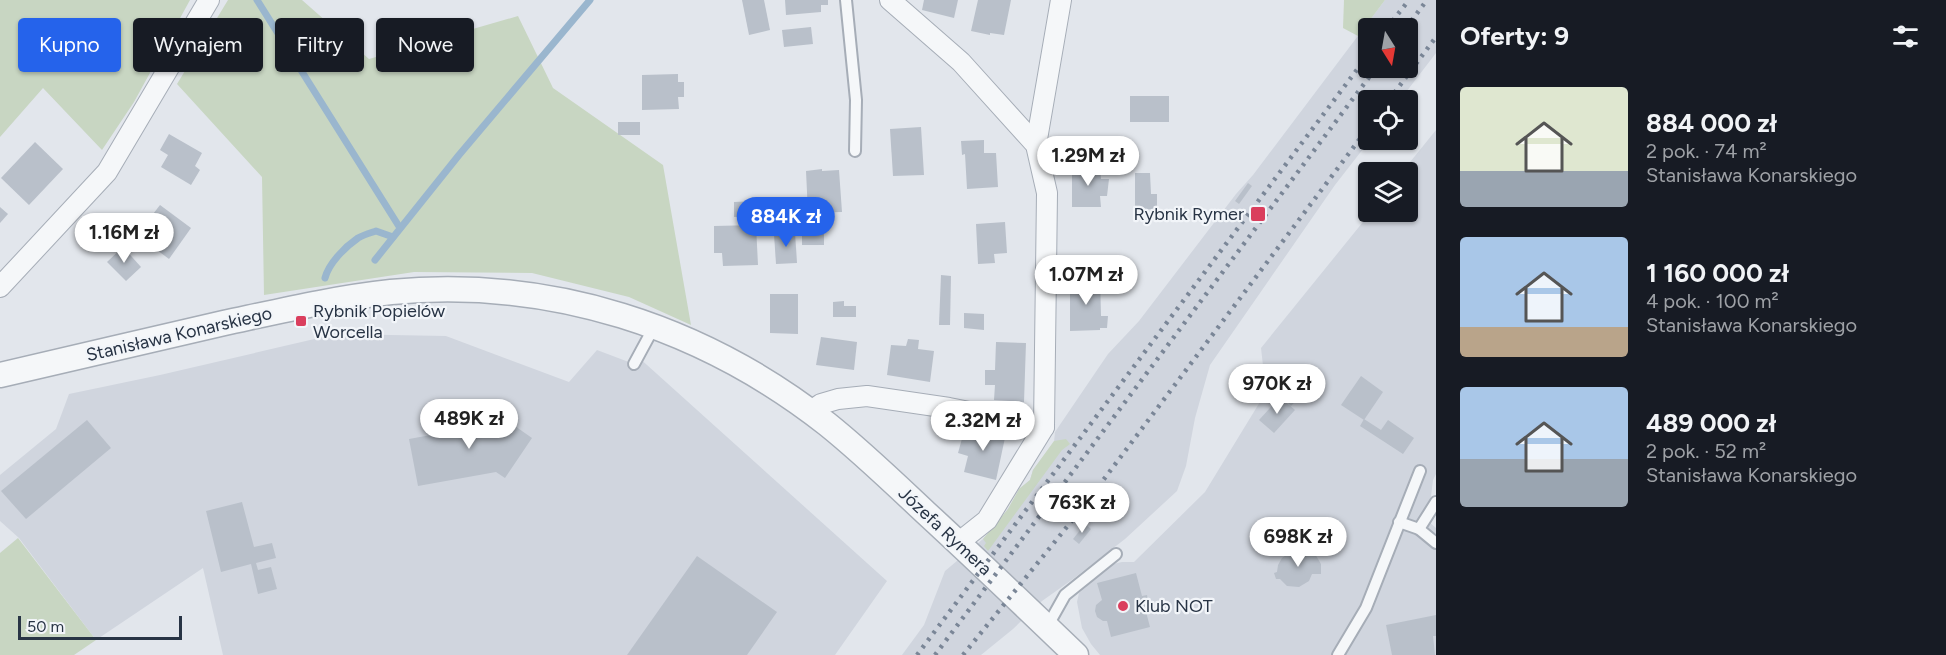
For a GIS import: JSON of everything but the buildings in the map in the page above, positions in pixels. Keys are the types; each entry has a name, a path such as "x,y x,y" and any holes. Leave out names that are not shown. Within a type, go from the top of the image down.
{"street":[{"path":"0,287 107,172 209,0"},
{"path":"890,0 961,63 1036,144"},
{"path":"958,543 987,520 1044,428 1047,193 1036,144 1060,0"},
{"name":"Stanisława Konarskiego","path":"1,374 305,306 393,292 463,291 535,296 584,305 654,326 686,339 763,380 810,412"},
{"path":"810,412 821,404 838,399 867,396 949,408 1044,428"},
{"name":"Józefa Rymera","path":"810,412 864,456 1076,655"}],"lane":[{"path":"846,0 856,100 855,151"},
{"path":"634,364 654,326"},
{"path":"1338,655 1366,608 1420,471"},
{"path":"1419,529 1436,502"},
{"path":"1399,522 1419,529 1436,543"},
{"path":"1047,627 1065,595 1116,554"}],"shaded area":[{"path":"1385,0 1436,0 1436,53 1418,76 1418,18 1371,18"},
{"path":"1358,36 1358,78 1417,78 1408,90 1358,90 1358,150 1362,150 1335,185 1210,365 1195,418 1186,466 1177,491 1125,539 1042,601 981,655 902,655 924,625 945,571 983,539 1001,519 1019,489 1030,480 1033,470 1054,442 1055,432 1108,354 1139,321 1253,175"},
{"path":"1436,130 1436,474 1433,480 1428,521 1436,528 1436,655 1100,655 1082,628 1077,602 1079,593 1113,564 1134,562 1205,492 1266,392 1261,348 1363,222 1418,222 1418,162 1410,162"},
{"path":"336,334 446,336 569,382 597,350 634,364 637,356 887,581 835,655 223,655 203,568 96,640 19,538 0,521 0,475 56,429 69,394"}],"green space":[{"path":"0,0 190,0 180,18 133,18 133,72 150,72 134,102 102,150 43,88 0,137"},
{"path":"228,0 302,0 322,18 275,18 275,72 364,72 364,55 369,59 376,57 376,72 474,72 474,29 518,16 553,88 663,165 691,325 629,297 532,273 414,272 264,295 262,177 177,84 184,72 263,72 263,18 217,18"},
{"path":"1344,0 1385,0 1372,18 1358,18 1358,36 1343,28"},
{"path":"1066,439 1070,444 1062,450 988,551 983,539 1008,509 1019,489 1030,480 1033,470 1054,441"},
{"path":"18,538 96,640 74,655 0,655 0,553"}],"waterway":[{"path":"257,0 400,228"},
{"path":"375,260 459,155 590,0"},
{"path":"325,278 338,256 358,238 376,231 393,237"}],"railway":[{"path":"1395,18 1409,0"},
{"path":"1414,18 1427,0"},
{"path":"1396,90 1436,37"},
{"path":"917,655 1358,68"},
{"path":"935,655 1368,78"},
{"path":"963,655 1083,507 1358,141"}],"place":[{"name":"Rybnik Rymer","path":"1258,214"},
{"name":"Rybnik Popielów Worcella","path":"301,321"},
{"name":"Klub NOT","path":"1123,606"}]}
